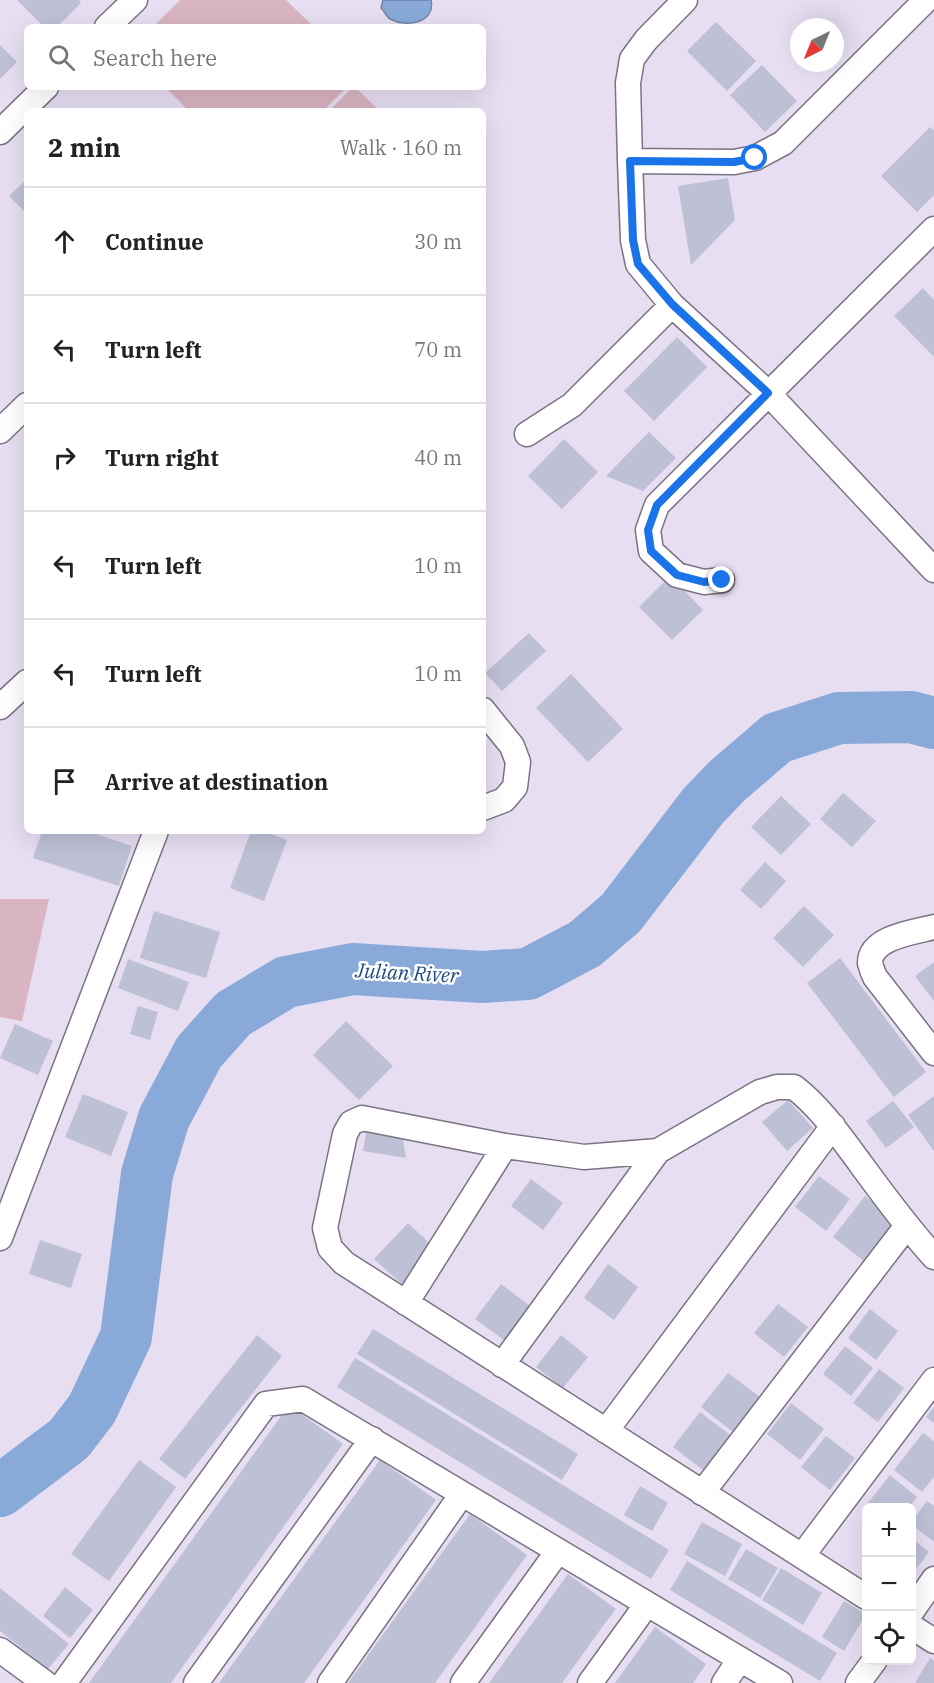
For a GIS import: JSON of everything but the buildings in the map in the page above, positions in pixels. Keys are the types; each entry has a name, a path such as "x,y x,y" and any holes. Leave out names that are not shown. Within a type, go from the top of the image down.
{"street":[{"path":"110,24 135,0"},
{"path":"685,0 646,40 632,59 628,83 630,161 633,240 638,264 672,304 768,393 934,570"},
{"path":"630,161 734,162 755,158 783,143 926,0"},
{"path":"25,108 43,90"},
{"path":"0,132 24,109"},
{"path":"722,580 704,582 677,575 651,551 648,530 657,505 934,229"},
{"path":"527,434 578,399 672,304"},
{"path":"0,431 24,408"},
{"path":"0,707 24,685"},
{"path":"486,714 512,746 518,762 514,787 504,800 486,807"},
{"path":"0,1238 155,834"},
{"path":"934,927 885,941 873,951 870,964 875,977 934,1053"},
{"path":"502,1365 658,1151 760,1092 777,1087 794,1087 811,1100 833,1126 906,1227 934,1257"},
{"path":"658,1151 584,1156 505,1146 362,1118 351,1123 345,1134 325,1228 330,1248 344,1263 405,1303 862,1594"},
{"path":"606,1431 833,1126"},
{"path":"405,1303 505,1146"},
{"path":"702,1493 906,1227"},
{"path":"802,1556 934,1380"},
{"path":"64,1683 266,1404 303,1399 780,1683"},
{"path":"196,1683 372,1439"},
{"path":"330,1683 462,1494"},
{"path":"464,1683 558,1551"},
{"path":"916,1605 934,1579"},
{"path":"590,1683 647,1604"},
{"path":"916,1630 934,1641"},
{"path":"0,1650 45,1683"},
{"path":"724,1683 740,1659"},
{"path":"858,1683 871,1665"}],"shaded area":[{"path":"180,0 286,0 311,24 156,24"},
{"path":"168,90 344,90 326,108 186,108"},
{"path":"350,90 358,90 377,108 332,108"},
{"path":"0,899 49,899 22,1021 0,1017"}],"water":[{"path":"383,0 431,0 431,8 429,14 418,22 397,22 390,19 381,8"}],"waterway":[{"name":"Julian River","path":"0,1491 69,1439 92,1409 126,1337 147,1174 164,1118 199,1052 233,1014 286,982 353,969 482,977 528,974 585,944 621,913 703,806 727,781 777,738 839,718 911,717 934,723"}],"route":[{"path":"722,580 704,582 677,575 651,551 648,530 657,505 768,393 672,304 638,264 633,240 630,161 734,162 755,158"}]}
